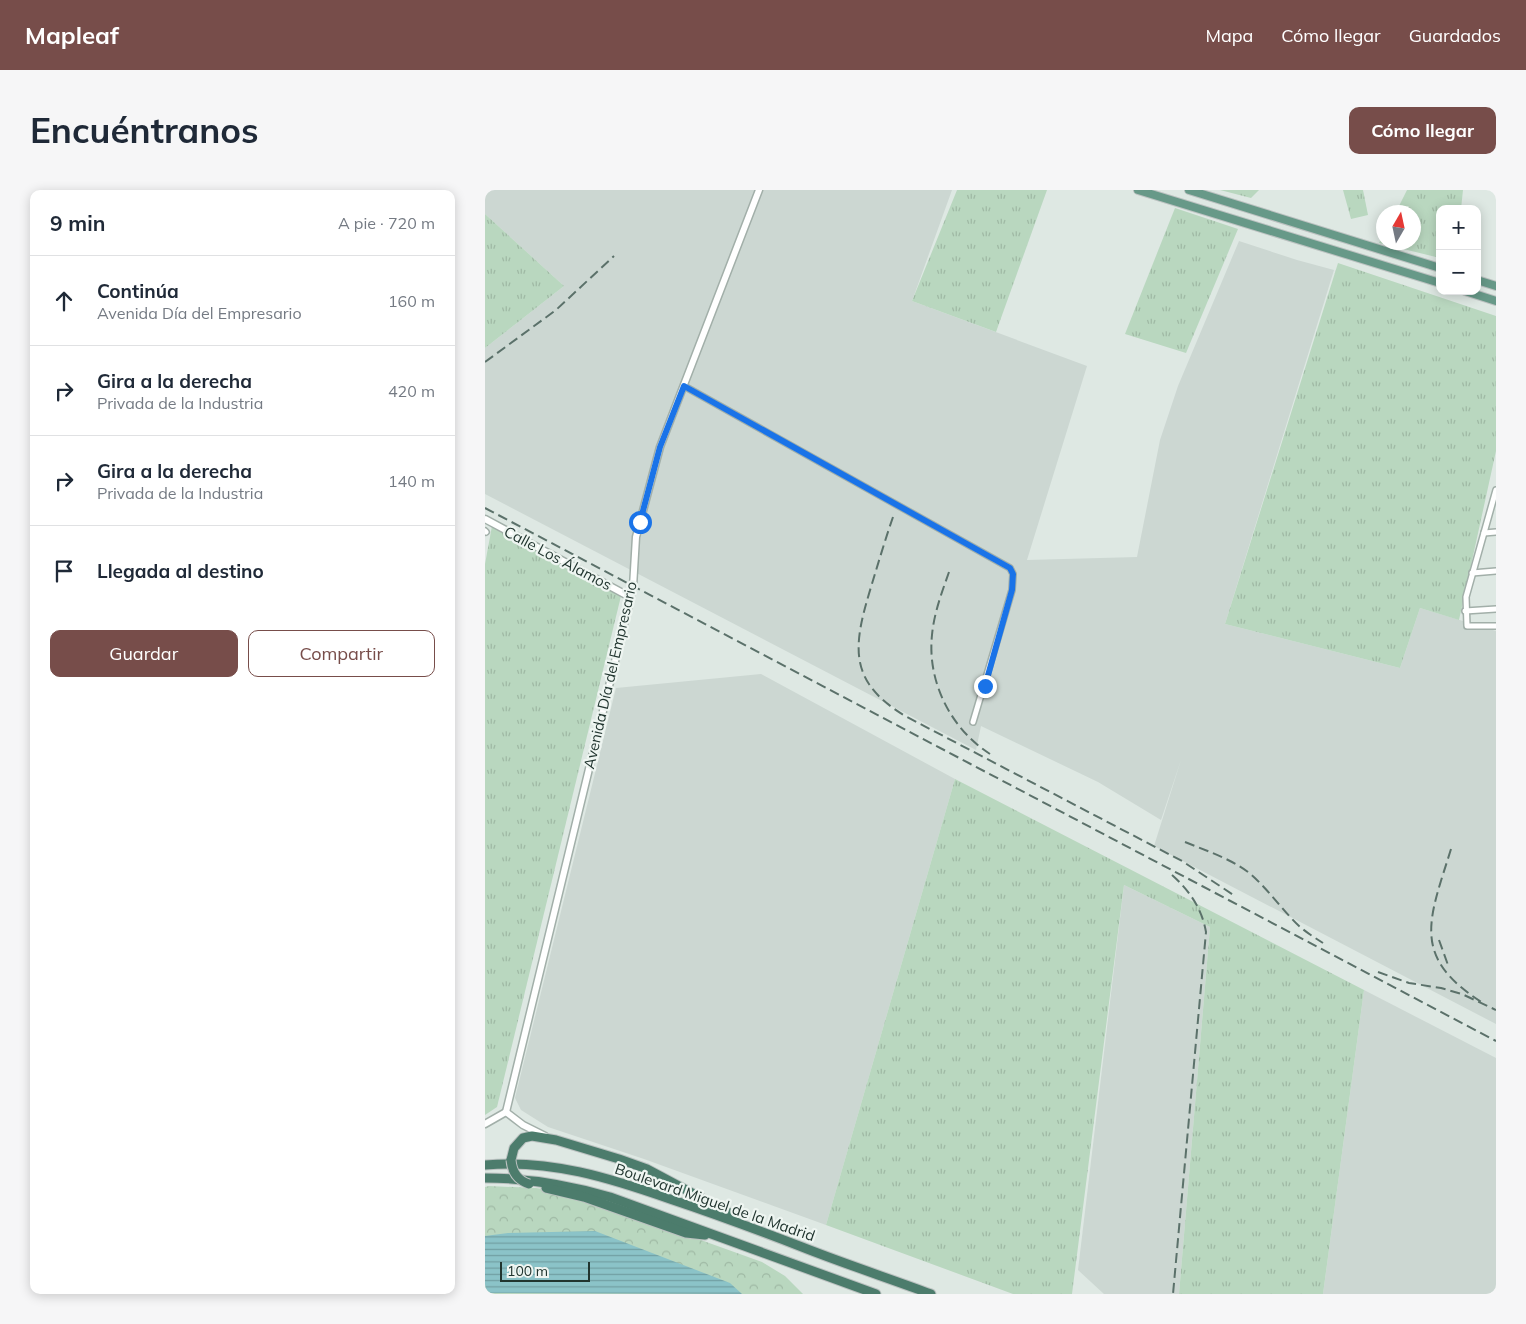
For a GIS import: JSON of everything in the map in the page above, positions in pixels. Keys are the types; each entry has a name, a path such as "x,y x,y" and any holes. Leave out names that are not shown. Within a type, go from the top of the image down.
{"highway":[{"path":"709,1234 697,1235 686,1233 585,1197 529,1184 518,1178 512,1164 513,1148 522,1138 532,1136 556,1140 619,1159 647,1169 748,1225"},
{"name":"Boulevard Miguel de la Madrid","path":"485,1165 519,1164 560,1168 618,1180 748,1225 804,1248 931,1294"},
{"name":"Boulevard Miguel de la Madrid","path":"485,1178 538,1181 582,1189 610,1197 876,1294"}],"main road":[{"path":"1138,190 1436,283"},
{"path":"1189,190 1436,267"},
{"path":"1481,281 1496,286"},
{"path":"1477,295 1496,301"}],"street":[{"name":"Avenida Día del Empresario","path":"506,1112 633,587 637,537 660,447 759,190"},
{"path":"684,386 1010,568 1013,574 1012,590 973,722"},
{"path":"1496,493 1465,597 1467,626 1496,626"},
{"name":"Calle Los Álamos","path":"485,519 630,597"},
{"path":"1484,533 1496,532"},
{"path":"1472,573 1496,571"},
{"path":"1465,611 1496,609"},
{"path":"485,1124 506,1112 523,1125 556,1140"}],"shaded area":[{"path":"485,190 952,190 912,301 1087,366 1027,560 1137,557 1160,440 1178,386 1239,241 1334,270 1225,624 1400,668 1420,608 1496,631 1496,1024 1154,846 1181,760 1161,820 1098,782 981,726 976,750 485,494 485,348 564,286 485,214"},
{"path":"761,674 955,779 826,1225 644,1159 548,1127 521,1110 515,1098 616,688"},
{"path":"1124,885 1210,927 1179,1294 1104,1294 1078,1270"},
{"path":"1364,990 1496,1058 1496,1294 1323,1294"}],"green space":[{"path":"957,190 1047,190 996,332 912,301"},
{"path":"1220,190 1259,190 1251,198"},
{"path":"1343,190 1363,190 1368,215 1351,219"},
{"path":"1407,190 1463,190 1461,205 1436,205 1436,257 1407,250 1421,250 1421,205 1400,205"},
{"path":"1175,208 1238,229 1186,353 1125,334"},
{"path":"485,214 564,286 485,348"},
{"path":"1338,263 1496,316 1496,451 1459,620 1420,608 1400,668 1225,624"},
{"path":"492,526 621,596 497,1107 485,1115 485,564"},
{"path":"955,779 1364,990 1323,1294 1179,1294 1210,927 1124,885 1072,1294 1013,1294 826,1225"},
{"path":"485,1187 536,1188 570,1193 762,1262 785,1276 803,1294 485,1294"}],"water":[{"path":"595,1231 730,1283 742,1294 485,1293 485,1236 508,1233"}],"railway":[{"path":"485,362 556,310 614,256"},
{"path":"485,508 1496,1041"},
{"path":"893,517 865,608 859,645 860,661 864,676 874,690 887,704 907,717 1182,861 1235,896"},
{"path":"949,572 933,627 931,653 933,670 938,687 953,718 976,744 990,754"},
{"path":"1185,842 1226,859 1248,872 1295,923 1323,943"},
{"path":"1451,849 1436,897 1431,935 1435,953 1444,970 1460,986 1483,1003"},
{"path":"1172,875 1194,901 1202,916 1206,932 1173,1294"},
{"path":"1439,940 1448,965"},
{"path":"1378,972 1409,983 1441,988 1462,994 1496,1010"}],"route":[{"path":"640,522 660,447 684,386 1010,568 1014,580 1012,590 985,686"}]}
